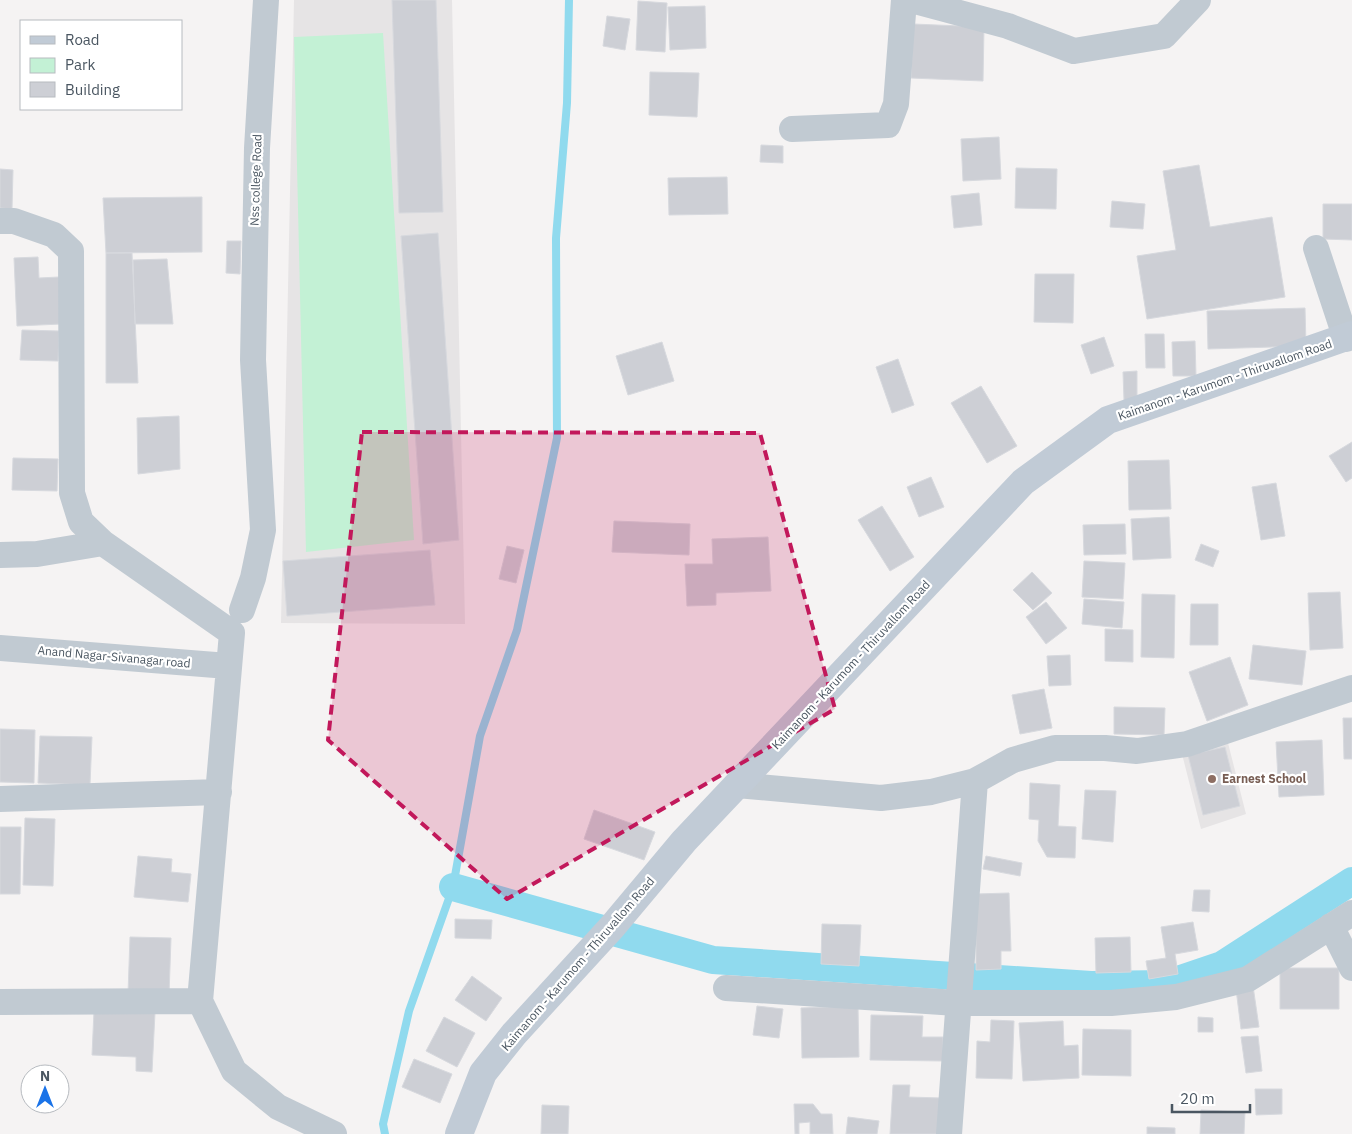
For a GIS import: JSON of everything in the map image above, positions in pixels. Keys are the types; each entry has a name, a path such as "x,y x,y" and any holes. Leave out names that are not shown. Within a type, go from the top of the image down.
{"main road":[{"name":"Kaimanom - Karumom - Thiruvallom Road","path":"459,1134 483,1073 514,1034 609,931 684,841 1023,482 1108,420 1349,337"}],"street":[{"name":"Nss college Road","path":"242,610 253,578 263,530 253,360 256,157 266,0"},
{"path":"792,129 888,125 896,104 904,0"},
{"path":"911,0 1008,26 1074,51 1164,36 1198,0"},
{"path":"0,221 14,221 54,235 71,251 72,493 81,522 103,542 232,633 200,1001 234,1071 278,1107 334,1134"},
{"path":"1316,248 1349,337"},
{"path":"0,555 37,554 103,542"},
{"name":"Anand Nagar-Sivanagar road","path":"0,648 228,666"},
{"path":"737,785 881,798 931,792 974,781 1013,760 1055,748 1105,748 1137,751 1187,744 1352,688"},
{"path":"949,1134 974,781"},
{"path":"0,799 219,792"},
{"path":"726,988 959,985 1111,1004 1176,997 1248,979 1342,920 1352,968"},
{"path":"0,1002 200,1001"}],"highlighted area":[{"path":"362,432 760,433 835,709 507,899 328,740"}],"shaded area":[{"path":"294,0 452,0 465,624 281,623"},
{"name":"Earnest School","path":"1228,743 1246,814 1201,829 1182,754"}],"green space":[{"path":"383,33 414,540 306,552 294,37"}],"building":[{"path":"392,0 436,0 443,212 399,213"},
{"path":"638,1 667,3 665,52 636,50"},
{"path":"705,6 706,48 670,50 668,7"},
{"path":"607,16 630,19 625,50 603,46"},
{"path":"913,24 984,27 983,81 911,78"},
{"path":"650,72 699,73 697,117 649,115"},
{"path":"999,137 1001,179 963,181 961,139"},
{"path":"761,145 783,146 783,163 760,162"},
{"path":"1199,165 1210,227 1272,217 1285,297 1147,319 1137,256 1176,250 1163,171"},
{"path":"1016,168 1057,169 1056,209 1015,208"},
{"path":"0,169 13,170 12,209 0,208"},
{"path":"727,177 728,214 669,215 668,178"},
{"path":"979,193 982,225 954,228 951,196"},
{"path":"202,197 202,252 106,253 103,198"},
{"path":"1112,201 1145,204 1143,229 1110,227"},
{"path":"1323,204 1352,204 1352,240 1323,239"},
{"path":"438,233 459,540 423,544 401,236"},
{"path":"227,241 241,241 240,274 226,273"},
{"path":"106,253 132,253 138,383 106,383"},
{"path":"38,257 39,278 59,277 61,324 17,326 14,258"},
{"path":"167,259 173,324 135,324 133,260"},
{"path":"1035,274 1074,274 1073,323 1034,322"},
{"path":"1305,308 1306,346 1208,349 1207,311"},
{"path":"22,330 59,331 58,361 20,360"},
{"path":"1145,334 1164,334 1165,368 1146,368"},
{"path":"1104,337 1114,366 1091,374 1081,345"},
{"path":"1195,341 1196,376 1173,376 1172,342"},
{"path":"662,342 674,381 628,395 616,356"},
{"path":"898,359 914,405 892,413 876,367"},
{"path":"1137,371 1137,400 1124,400 1123,372"},
{"path":"981,386 1017,446 987,463 951,403"},
{"path":"179,416 180,469 138,474 137,418"},
{"path":"1352,442 1352,478 1346,482 1329,456"},
{"path":"13,458 58,459 57,491 12,490"},
{"path":"1169,460 1171,509 1129,510 1128,461"},
{"path":"931,477 944,507 919,517 907,487"},
{"path":"1276,483 1285,536 1261,540 1252,487"},
{"path":"882,506 914,557 890,571 858,520"},
{"path":"1169,517 1171,558 1133,560 1131,519"},
{"path":"614,521 690,524 689,555 612,552"},
{"path":"1125,524 1126,554 1084,555 1083,525"},
{"path":"768,537 771,591 716,593 716,605 687,606 685,564 713,564 712,539"},
{"path":"1201,544 1219,551 1213,567 1195,560"},
{"path":"507,546 524,550 516,583 499,579"},
{"path":"430,550 435,605 287,616 283,561"},
{"path":"1084,561 1125,563 1123,599 1082,597"},
{"path":"1032,572 1052,593 1033,610 1013,590"},
{"path":"1340,592 1343,648 1310,650 1308,593"},
{"path":"1142,594 1175,595 1174,658 1141,657"},
{"path":"1084,599 1124,602 1122,628 1082,624"},
{"path":"1046,602 1067,628 1046,644 1026,617"},
{"path":"1191,604 1218,604 1218,645 1190,645"},
{"path":"1105,629 1133,630 1133,662 1105,661"},
{"path":"1253,645 1306,651 1302,685 1249,679"},
{"path":"1070,655 1071,685 1049,686 1047,656"},
{"path":"1230,657 1248,705 1207,721 1189,672"},
{"path":"1044,689 1052,728 1020,734 1012,695"},
{"path":"1114,707 1165,708 1164,735 1114,734"},
{"path":"1343,718 1352,718 1352,759 1344,759"},
{"path":"0,729 35,730 34,783 0,782"},
{"path":"40,736 92,737 90,785 38,783"},
{"path":"1322,740 1324,795 1279,797 1276,742"},
{"name":"Earnest School","path":"1225,747 1240,806 1203,815 1188,755"},
{"path":"1030,783 1060,785 1058,826 1076,827 1075,858 1047,857 1038,841 1039,820 1029,819"},
{"path":"1085,790 1116,791 1113,842 1082,839"},
{"path":"594,810 655,832 644,860 584,839"},
{"path":"25,818 55,819 53,886 23,885"},
{"path":"0,827 21,827 20,894 0,894"},
{"path":"138,856 172,859 171,872 191,874 188,902 134,897"},
{"path":"986,856 1022,863 1020,876 983,869"},
{"path":"1194,890 1210,890 1209,912 1192,911"},
{"path":"1009,893 1011,951 1001,951 1001,969 976,970 976,894"},
{"path":"455,919 492,920 491,939 455,938"},
{"path":"1193,922 1198,950 1175,954 1178,974 1149,979 1146,961 1166,958 1161,927"},
{"path":"822,924 861,925 859,966 821,964"},
{"path":"130,937 171,938 169,995 128,994"},
{"path":"1130,937 1131,972 1096,973 1095,938"},
{"path":"1280,968 1339,968 1339,1009 1280,1009"},
{"path":"472,976 502,998 486,1021 455,1000"},
{"path":"1253,986 1259,1027 1241,1029 1236,989"},
{"path":"757,1006 783,1009 779,1038 753,1035"},
{"path":"858,1006 859,1057 802,1058 801,1008"},
{"path":"94,1011 155,1013 152,1072 136,1071 136,1057 92,1055"},
{"path":"871,1015 923,1016 922,1037 943,1037 943,1061 870,1060"},
{"path":"444,1017 475,1033 457,1067 426,1051"},
{"path":"1198,1017 1213,1018 1213,1032 1198,1032"},
{"path":"991,1020 1014,1021 1012,1079 976,1078 977,1041 990,1042"},
{"path":"1063,1021 1064,1046 1078,1045 1079,1078 1023,1081 1019,1023"},
{"path":"1083,1029 1131,1030 1131,1076 1082,1075"},
{"path":"1258,1036 1262,1071 1246,1073 1241,1037"},
{"path":"414,1059 452,1074 440,1103 402,1087"},
{"path":"893,1085 910,1085 909,1097 941,1098 940,1134 890,1134"},
{"path":"1255,1089 1282,1089 1282,1114 1256,1115"},
{"path":"794,1104 813,1104 821,1114 832,1114 833,1134 810,1134 810,1122 799,1123 799,1134 795,1134"},
{"path":"542,1105 569,1106 568,1134 541,1134"},
{"path":"1201,1110 1245,1112 1244,1134 1200,1134"},
{"path":"848,1117 879,1121 877,1134 846,1134"},
{"path":"1147,1127 1175,1128 1175,1134 1147,1134"}],"waterway":[{"path":"385,1134 383,1124 409,1011 453,887 480,736 517,630 557,438 556,238 567,103 569,0"},
{"path":"453,887 713,960 1091,985 1166,984 1222,965 1352,881"}],"place":[{"name":"Earnest School","path":"1212,779"}]}
